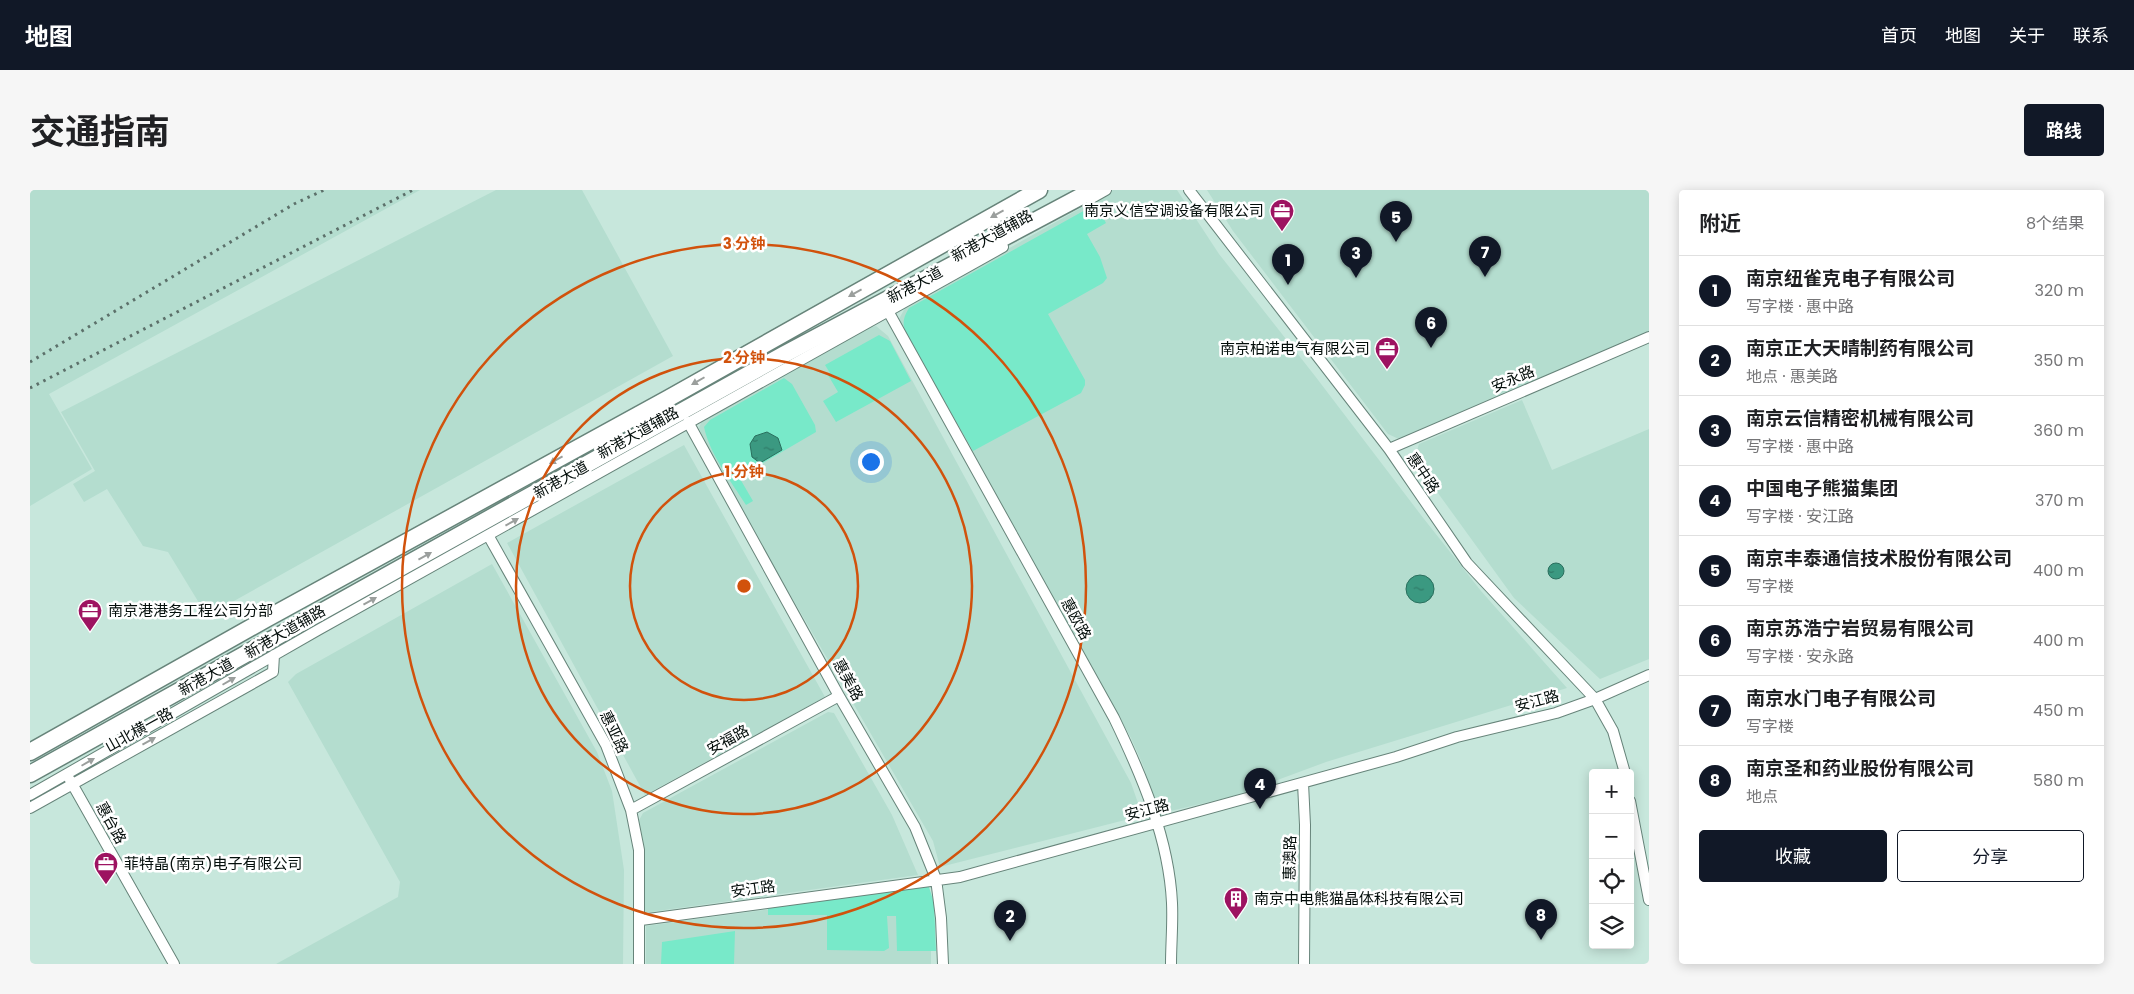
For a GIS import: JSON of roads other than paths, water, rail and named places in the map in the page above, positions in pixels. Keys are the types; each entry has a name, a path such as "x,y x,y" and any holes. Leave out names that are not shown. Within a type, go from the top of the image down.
{"main road":[{"name":"新港大道","path":"30,752 266,619 669,398 1039,190"},
{"name":"新港大道","path":"30,774 783,355 1093,190"}],"street":[{"name":"新港大道辅路","path":"30,795 688,422 1106,190"},
{"name":"惠中路","path":"1189,190 1389,449 1467,563 1594,699 1613,731 1624,769"},
{"name":"惠欧路","path":"888,311 1114,718 1130,752 1157,823 1166,863 1172,902 1171,964"},
{"name":"安永路","path":"1389,449 1649,337"},
{"name":"惠美路","path":"688,422 839,696 915,827 936,879 941,918 943,964"},
{"name":"惠亚路","path":"488,535 606,745 631,810 639,850 641,920 639,964"},
{"name":"山北横一路","path":"30,808 274,672 274,655"},
{"name":"安江路","path":"641,920 960,877 1396,757 1457,737 1556,713 1649,675"},
{"name":"安福路","path":"631,810 839,696"},
{"name":"惠台路","path":"67,774 174,964"},
{"name":"惠澳路","path":"1303,783 1305,825 1304,964"},
{"path":"1632,814 1649,900"}],"water":[{"path":"767,432 778,438 782,450 760,463 752,457 750,444 755,436"},
{"path":"1553,563 1559,563 1564,568 1562,577 1553,579 1548,574 1548,568"},
{"path":"1420,575 1430,579 1434,589 1430,599 1420,603 1410,599 1406,589 1410,579"}],"railway":[{"path":"30,362 294,204 324,190"},
{"path":"30,388 413,190"}],"place":[{"name":"南京义信空调设备有限公司","path":"1282,232"},
{"name":"南京丰泰通信技术股份有限公司","path":"1396,242"},
{"name":"南京水门电子有限公司","path":"1485,277"},
{"name":"南京云信精密机械有限公司","path":"1356,278"},
{"name":"南京纽雀克电子有限公司","path":"1288,285"},
{"name":"南京苏浩宁岩贸易有限公司","path":"1431,348"},
{"name":"南京柏诺电气有限公司","path":"1387,370"},
{"name":"南京港港务工程公司分部","path":"90,632"},
{"name":"中国电子熊猫集团","path":"1260,809"},
{"name":"菲特晶(南京)电子有限公司","path":"106,885"},
{"name":"南京中电熊猫晶体科技有限公司","path":"1236,920"},
{"name":"南京圣和药业股份有限公司","path":"1541,940"},
{"name":"南京正大天晴制药有限公司","path":"1010,941"}]}
